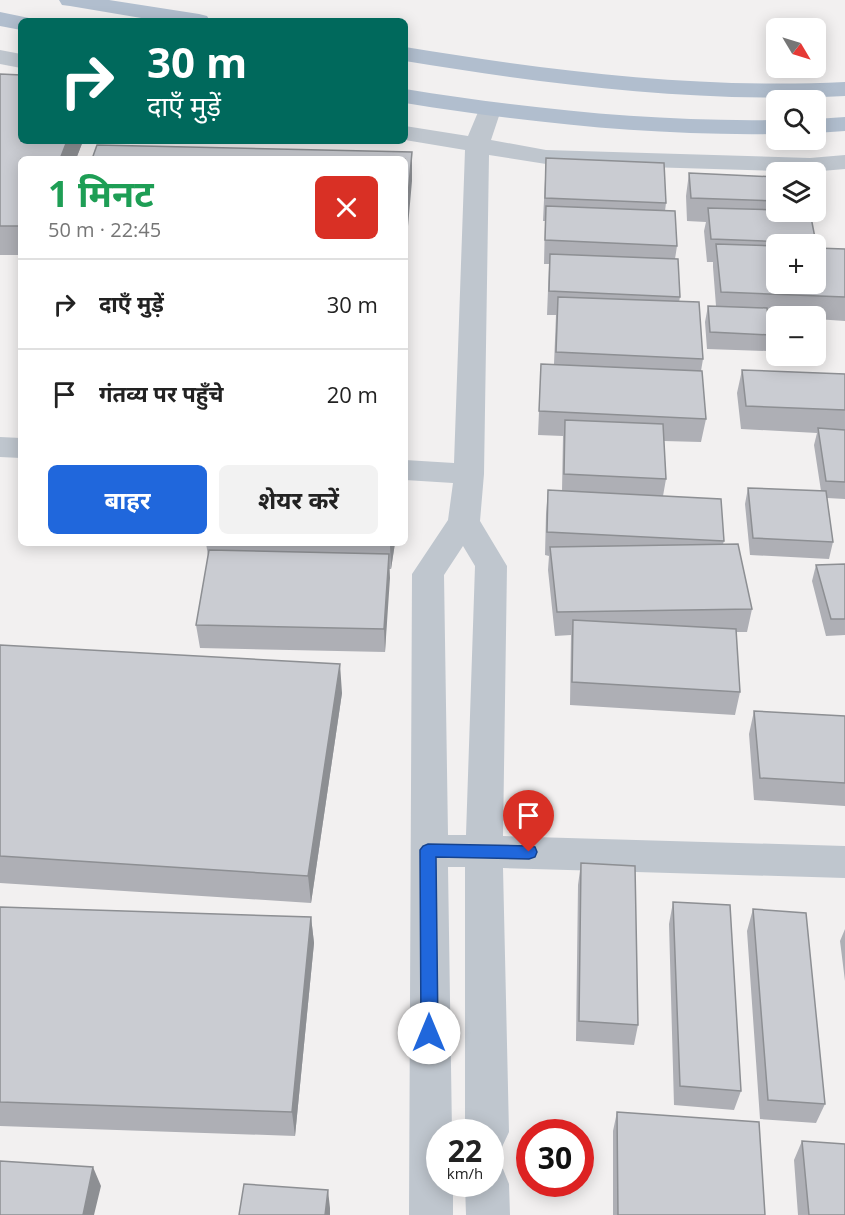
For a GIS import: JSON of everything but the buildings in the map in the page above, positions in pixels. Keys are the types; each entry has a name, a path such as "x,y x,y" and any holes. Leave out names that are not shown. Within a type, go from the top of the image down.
{"main road":[{"path":"70,0 181,18"},
{"path":"0,19 18,22"},
{"path":"408,54 594,83 783,92 845,88"},
{"path":"408,96 544,117 641,125 766,127"},
{"path":"826,125 845,124"}],"street":[{"path":"0,57 18,60"},
{"path":"430,1215 428,574 464,521 469,474 477,145 489,110"},
{"path":"408,134 546,157 810,165 845,162"},
{"path":"0,447 18,448"},
{"path":"408,470 469,474"},
{"path":"464,521 491,566 484,851 487,1119"},
{"path":"428,850 845,862"},
{"path":"487,1197 488,1215"}],"route":[{"path":"429,1033 428,850 529,852"}]}
